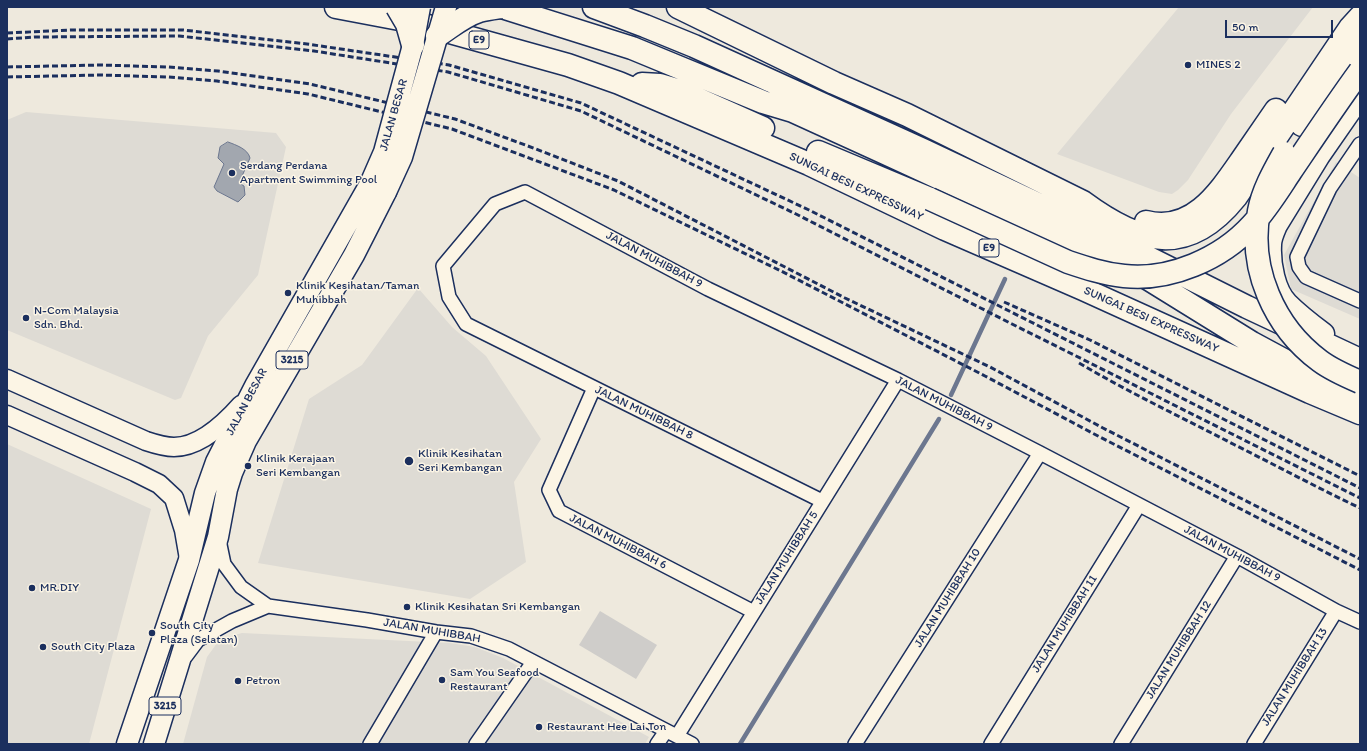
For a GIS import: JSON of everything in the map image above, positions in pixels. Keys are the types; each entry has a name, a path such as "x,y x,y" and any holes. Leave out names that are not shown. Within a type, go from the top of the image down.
{"highway":[{"name":"SUNGAI BESI EXPRESSWAY","path":"336,7 410,21 568,64 619,83 809,164 945,229 1360,413"},
{"path":"397,7 407,24 413,45"},
{"path":"437,36 470,15 479,11 501,7 632,48 763,102 792,111 1017,213 1147,278 1252,343 1304,371 1360,397"},
{"path":"594,7 694,46 922,150 1099,233 1247,307 1356,358"},
{"path":"678,7 834,83 907,115 1083,202 1125,228 1154,238 1179,237 1192,233 1215,220 1225,210 1350,28 1360,17"},
{"path":"1083,202 1102,206 1125,216 1150,223 1173,223 1184,220 1197,213 1210,202 1224,186 1350,7"},
{"path":"1360,45 1305,120 1272,173 1259,211 1257,228 1257,254 1261,276 1268,296 1274,308 1296,340 1320,361 1360,382"},
{"path":"619,83 660,85 680,91 1068,262 1089,269 1126,276 1167,274 1212,257 1235,241 1252,226 1269,204 1360,71"},
{"path":"834,83 849,98 891,123 908,136 922,150"},
{"path":"1356,358 1322,334 1287,304 1280,294 1275,282 1271,265 1270,244 1271,235 1276,225 1303,180 1360,96"},
{"path":"763,102 776,114 808,132 914,184 930,200"}],"main road":[{"name":"JALAN BESAR","path":"154,744 218,536 227,489 232,473 246,441 354,255 378,188 384,152 413,45 420,7"},
{"name":"JALAN BESAR","path":"127,744 189,560 205,494 216,462 255,386 378,188 402,157 446,7"},
{"path":"7,380 146,441 174,447 188,445 224,424 255,386"},
{"path":"7,415 159,484 174,498 184,530 189,560"}],"street":[{"path":"1360,144 1330,188 1297,257 1299,267 1306,276 1360,301"},
{"name":"JALAN MUHIBBAH 8","path":"526,192 495,204 443,266 449,297 466,324 822,501"},
{"name":"JALAN MUHIBBAH 9","path":"526,192 708,289 898,380 1040,453 1237,556 1336,611 1360,622"},
{"name":"JALAN MUHIBBAH 5","path":"657,744 671,734 754,612 898,380"},
{"name":"JALAN MUHIBBAH 6","path":"594,388 549,490 559,511 754,612"},
{"name":"JALAN MUHIBBAH 10","path":"856,744 1040,453"},
{"name":"JALAN MUHIBBAH 11","path":"991,744 1139,505"},
{"name":"JALAN MUHIBBAH","path":"218,536 224,564 241,587 268,606 471,636 509,649 692,744"},
{"name":"JALAN MUHIBBAH 12","path":"1121,744 1237,556"},
{"path":"177,668 198,640 232,621 268,606"},
{"name":"JALAN MUHIBBAH 13","path":"1254,744 1336,611"},
{"path":"370,744 436,632"},
{"path":"476,744 533,662"}],"shaded area":[{"name":"MINES 2","path":"1179,7 1313,7 1231,114 1188,180 1172,194 1159,192 1057,154"},
{"path":"26,112 276,133 286,147 258,275 208,336 181,398 175,400 7,330 7,120"},
{"name":"Serdang Perdana Apartment Swimming Pool","path":"228,142 247,152 250,158 239,183 244,186 245,195 238,202 217,191 214,187 224,164 218,158 220,147"},
{"path":"1336,162 1360,178 1360,319 1291,289 1284,255"},
{"name":"Klinik Kesihatan Seri Kembangan","path":"418,288 452,327 486,356 541,439 514,482 526,562 470,599 258,563 309,399 362,365"},
{"path":"7,444 151,509 89,744 7,744"},
{"path":"600,611 657,645 636,679 579,645"},
{"path":"242,633 450,643 475,647 503,658 649,737 645,744 183,744 207,657 220,639"}],"waterway":[{"path":"951,395 1005,279"},
{"path":"740,744 939,419"}],"railway":[{"path":"7,33 71,30 183,30 307,44 449,65 581,103 809,210 1360,488"},
{"path":"7,39 35,37 179,36 314,51 448,72 581,111 796,214 1360,498"},
{"path":"7,67 101,65 168,67 218,71 310,84 455,119 618,181 845,298 990,367 1103,428 1360,559"},
{"path":"7,77 101,75 168,77 217,81 308,94 452,129 614,190 781,271 1360,570"},
{"path":"1004,302 1090,340 1360,476"},
{"path":"1079,363 1118,385 1360,508"}],"place":[{"name":"MINES 2","path":"1188,65"},
{"name":"Serdang Perdana Apartment Swimming Pool","path":"232,173"},
{"name":"Klinik Kesihatan/Taman Muhibbah","path":"288,293"},
{"name":"N-Com Malaysia Sdn. Bhd.","path":"26,318"},
{"name":"Klinik Kesihatan Seri Kembangan","path":"409,461"},
{"name":"Klinik Kerajaan Seri Kembangan","path":"248,466"},
{"name":"MR.DIY","path":"32,588"},
{"name":"Klinik Kesihatan Sri Kembangan","path":"407,607"},
{"name":"South City Plaza (Selatan)","path":"152,633"},
{"name":"South City Plaza","path":"43,647"},
{"name":"Sam You Seafood Restaurant","path":"442,680"},
{"name":"Petron","path":"238,681"},
{"name":"Restaurant Hee Lai Ton","path":"539,727"}]}
